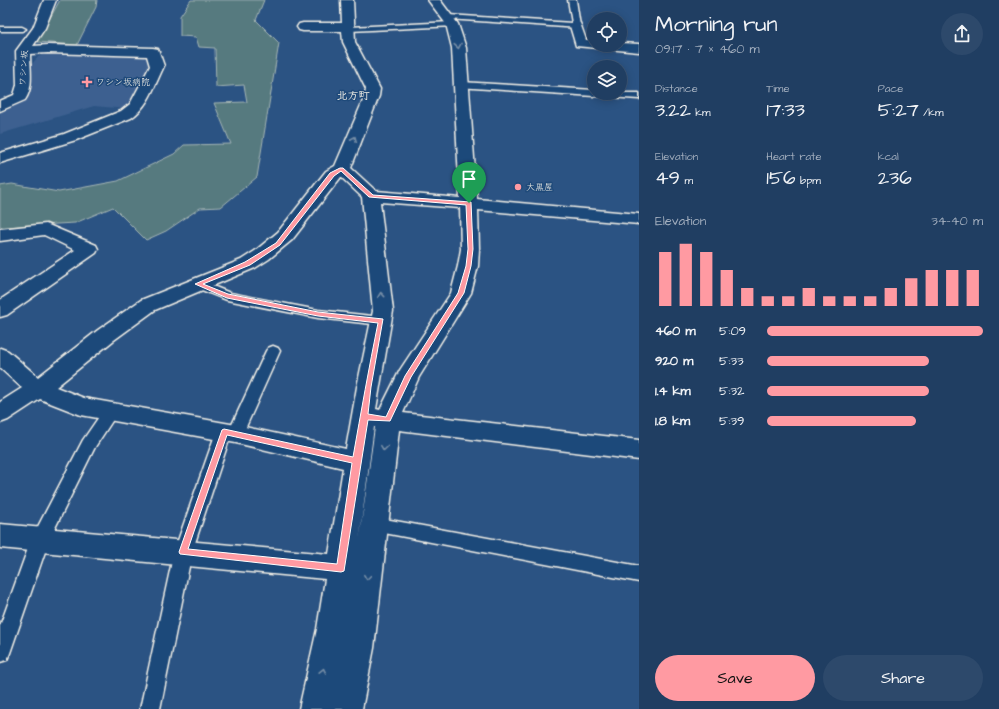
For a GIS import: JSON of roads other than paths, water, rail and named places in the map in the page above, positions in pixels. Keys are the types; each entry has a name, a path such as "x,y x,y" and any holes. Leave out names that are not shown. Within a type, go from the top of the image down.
{"street":[{"name":"ワシン坂","path":"0,107 20,97 24,85 23,51 39,28 50,0"},
{"path":"0,414 38,389 106,335 148,305 248,264 278,244 332,174 342,169 372,96 373,89 349,42 350,28 347,0"},
{"path":"315,709 332,629 356,461 376,418 408,376 461,293 468,266 470,249 469,203 459,48 450,21 434,0"},
{"path":"576,26 582,43 587,43"},
{"path":"303,27 350,28"},
{"path":"627,47 639,48"},
{"path":"0,158 63,139 123,117 134,109 157,66 153,52 48,49 23,51"},
{"path":"342,169 371,196 469,203 639,219"},
{"path":"346,709 359,648 374,524 376,418 368,387 383,311 371,196"},
{"path":"0,236 46,229 89,249 0,310"},
{"path":"0,356 38,389 81,406 230,433 356,461"},
{"path":"376,418 639,450"},
{"path":"0,536 341,568"}],"lane":[{"path":"350,28 450,21 576,26 572,0"},
{"path":"0,29 22,29"},
{"path":"461,85 639,96"},
{"path":"198,284 234,298 318,314 381,321"},
{"path":"150,709 183,552 230,433 273,351"},
{"path":"0,653 40,540 89,444 110,412"},
{"path":"374,524 639,574"}],"place":[{"name":"ワシン坂病院","path":"87,82"},
{"name":"大黒屋","path":"518,187"}],"district":[{"name":"北方町","path":"353,95"}]}
